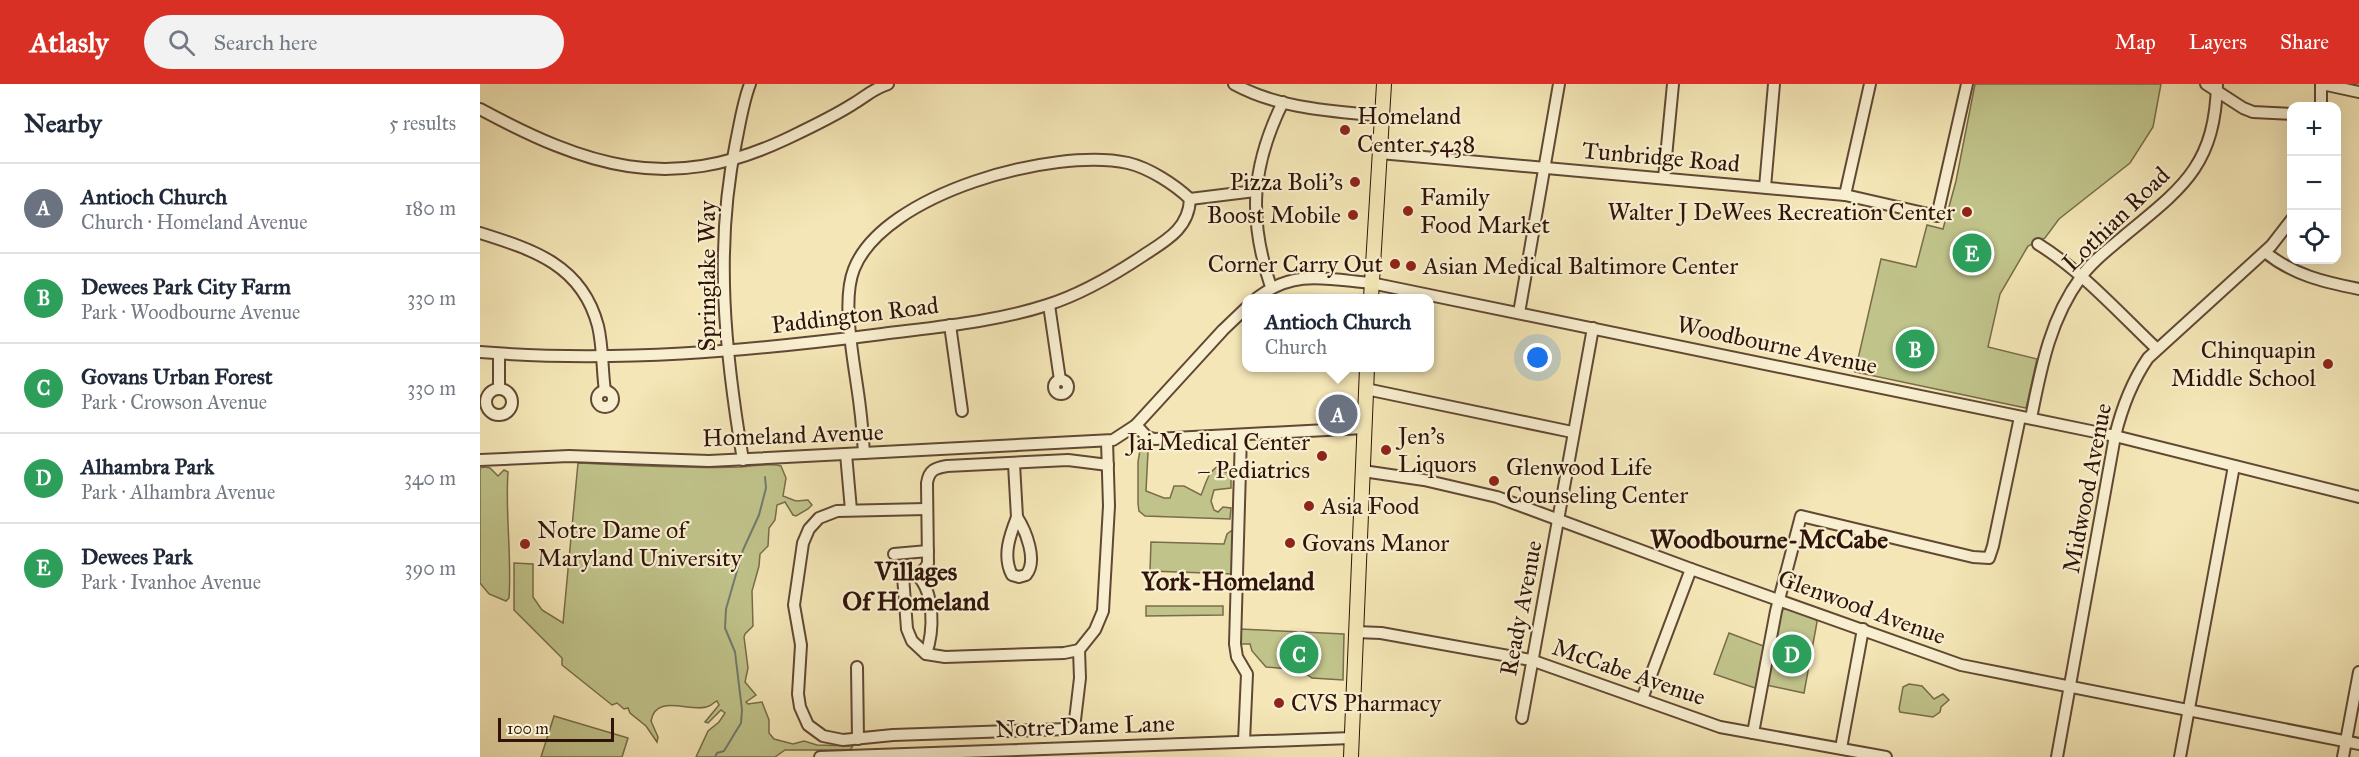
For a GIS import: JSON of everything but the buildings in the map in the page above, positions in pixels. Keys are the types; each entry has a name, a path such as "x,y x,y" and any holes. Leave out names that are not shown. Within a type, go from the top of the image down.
{"main road":[{"path":"1371,294 1384,84"},
{"path":"1351,757 1367,372"}],"street":[{"path":"480,109 551,144 622,166 643,169 683,169 756,151 804,130 854,104 872,87 888,84"},
{"path":"1234,84 1283,102 1317,110 1382,116"},
{"path":"1519,313 1559,84"},
{"path":"1664,178 1673,84"},
{"path":"1765,187 1774,84"},
{"path":"1845,195 1870,84"},
{"name":"Tunbridge Road","path":"1380,153 1845,195 1937,216 1967,84"},
{"path":"2320,102 2321,84 2359,92"},
{"path":"2213,86 2243,108 2253,112 2287,114"},
{"name":"Lothian Road","path":"1780,600 1801,516 1973,557 1989,558 2008,468 2051,332 2060,312 2082,276 2106,251 2174,195 2190,177 2205,151 2211,134 2213,86"},
{"name":"Springlake Way","path":"743,460 727,350 724,308 724,237 733,158 747,87"},
{"path":"1271,287 1258,239 1255,191 1266,140 1283,102"},
{"path":"864,453 851,338 850,282 862,252 892,223 927,202 984,178 1014,170 1089,160 1127,163 1138,167 1175,186 1190,199 1255,191"},
{"name":"Paddington Road","path":"480,352 601,356 727,350 851,338 950,325 1049,305 1102,281 1156,247 1174,233 1187,218 1190,199"},
{"name":"Midwood Avenue","path":"2057,757 2115,436 2131,386 2157,349 2265,252 2287,226"},
{"path":"480,233 550,259 578,285 593,312 598,328 605,391"},
{"path":"2038,244 2061,258 2082,276 2157,349"},
{"path":"2265,252 2292,271 2317,280 2359,290"},
{"name":"Woodbourne Avenue","path":"1262,294 1271,287 1292,279 1308,278 1371,283 1425,294"},
{"name":"Woodbourne Avenue","path":"1434,296 2115,436 2359,497"},
{"path":"1049,305 1060,380"},
{"path":"1108,465 1094,465 1079,460 947,466 934,469 929,473 926,508 927,567 917,575 903,576 904,615 912,641 926,654 936,657 1064,653 1079,650 1095,630 1103,611 1107,564 1108,465 1107,441 1119,438 1136,425 1242,312"},
{"path":"950,325 962,411"},
{"name":"Ready Avenue","path":"1522,718 1572,432 1593,328"},
{"path":"499,354 499,389"},
{"path":"1366,389 1572,432"},
{"path":"1136,425 1147,436 1155,439 1364,428"},
{"path":"1241,435 1235,644 1236,653 1246,674 1244,741"},
{"name":"Homeland Avenue","path":"480,460 569,456 743,460 1107,441"},
{"path":"846,454 851,510"},
{"path":"1014,464 1017,517 1029,546 1030,566 1026,575 1019,577 1012,575 1007,556 1017,517"},
{"path":"2180,757 2234,466"},
{"name":"Glenwood Avenue","path":"1363,471 1463,488 1532,509 1558,521 1691,570 1961,665 2359,744"},
{"path":"926,508 851,510 828,513 813,522 809,529 803,543 795,605 801,645 798,694 803,717 812,729 831,739 858,739 892,735 1068,729 1074,726 1075,720 1080,678 1079,650"},
{"path":"894,554 928,551"},
{"path":"1642,699 1691,570"},
{"path":"917,575 925,583 929,598 931,632 926,654"},
{"path":"1753,733 1780,600"},
{"path":"1841,748 1863,629"},
{"name":"McCabe Avenue","path":"1356,632 1381,633 1532,660 1720,727 1886,757"},
{"path":"857,667 858,739"},
{"path":"2343,757 2359,672"},
{"name":"Notre Dame Lane","path":"820,757 1036,753 1244,741 1352,738"}],"green space":[{"path":"1975,84 2161,84 2153,127 2130,163 2059,219 2045,238 2028,246 2000,294 1988,347 2037,359 2026,408 1855,372 1881,259 1916,267 1927,225 1943,229 1956,181"},
{"path":"1144,448 1148,452 1146,491 1164,498 1170,498 1174,486 1184,486 1201,495 1209,476 1217,467 1231,475 1231,488 1214,490 1211,501 1214,510 1218,512 1223,507 1231,508 1230,519 1145,516 1139,511 1138,504 1138,462 1140,450"},
{"path":"578,463 700,468 781,466 786,478 783,496 796,501 808,500 812,505 796,516 785,502 777,505 775,520 769,528 768,546 760,554 752,591 753,626 744,637 748,668 745,682 756,695 746,702 748,704 762,702 769,720 769,733 774,739 793,744 804,741 817,745 853,746 850,750 785,750 775,757 696,757 708,731 719,722 725,713 721,710 708,723 705,722 719,705 717,701 702,708 667,706 654,712 651,721 658,737 657,742 646,726 630,713 628,708 624,709 617,703 612,705 562,665 562,658 514,610 514,563 533,564 533,597 542,610 563,623"},
{"path":"480,468 490,468 498,476 504,470 508,472 510,582 509,598 506,601 489,594 480,583"},
{"path":"1234,531 1233,574 1150,571 1151,542 1224,544 1227,534"},
{"path":"1146,606 1223,606 1223,615 1146,616"},
{"path":"1787,608 1815,618 1817,622 1804,693 1766,685 1782,610"},
{"path":"1240,629 1344,634 1343,680 1312,678 1300,670 1266,667 1252,651 1250,644 1239,644"},
{"path":"1729,633 1766,647 1758,689 1714,674"},
{"path":"1909,684 1922,686 1934,699 1943,694 1949,700 1933,717 1900,712 1903,687"},
{"path":"554,716 628,738 622,757 541,757"}],"waterway":[{"path":"715,757 717,753 724,751 741,723 742,710 735,652 725,628 726,609 743,550 759,515 766,488 765,477"}],"place":[{"name":"Homeland Center 5438","path":"1345,130"},
{"name":"Pizza Boli's","path":"1355,182"},
{"name":"Family Food Market","path":"1408,211"},
{"name":"Walter J DeWees Recreation Center","path":"1967,212"},
{"name":"Boost Mobile","path":"1353,215"},
{"name":"Dewees Park","path":"1972,253"},
{"name":"Corner Carry Out","path":"1395,264"},
{"name":"Asian Medical Baltimore Center","path":"1411,266"},
{"name":"Dewees Park City Farm","path":"1915,349"},
{"name":"Chinquapin Middle School","path":"2328,364"},
{"name":"Antioch Church","path":"1338,414"},
{"name":"Jen’s Liquors","path":"1386,450"},
{"name":"Jai Medical Center – Pediatrics","path":"1322,456"},
{"name":"Glenwood Life Counseling Center","path":"1494,481"},
{"name":"Asia Food","path":"1309,506"},
{"name":"Govans Manor","path":"1290,543"},
{"name":"Notre Dame of Maryland University","path":"525,544"},
{"name":"Govans Urban Forest","path":"1299,654"},
{"name":"Alhambra Park","path":"1792,654"},
{"name":"CVS Pharmacy","path":"1279,703"}],"district":[{"name":"Woodbourne-McCabe","path":"1769,539"},
{"name":"York-Homeland","path":"1228,581"},
{"name":"Villages Of Homeland","path":"916,586"}]}
